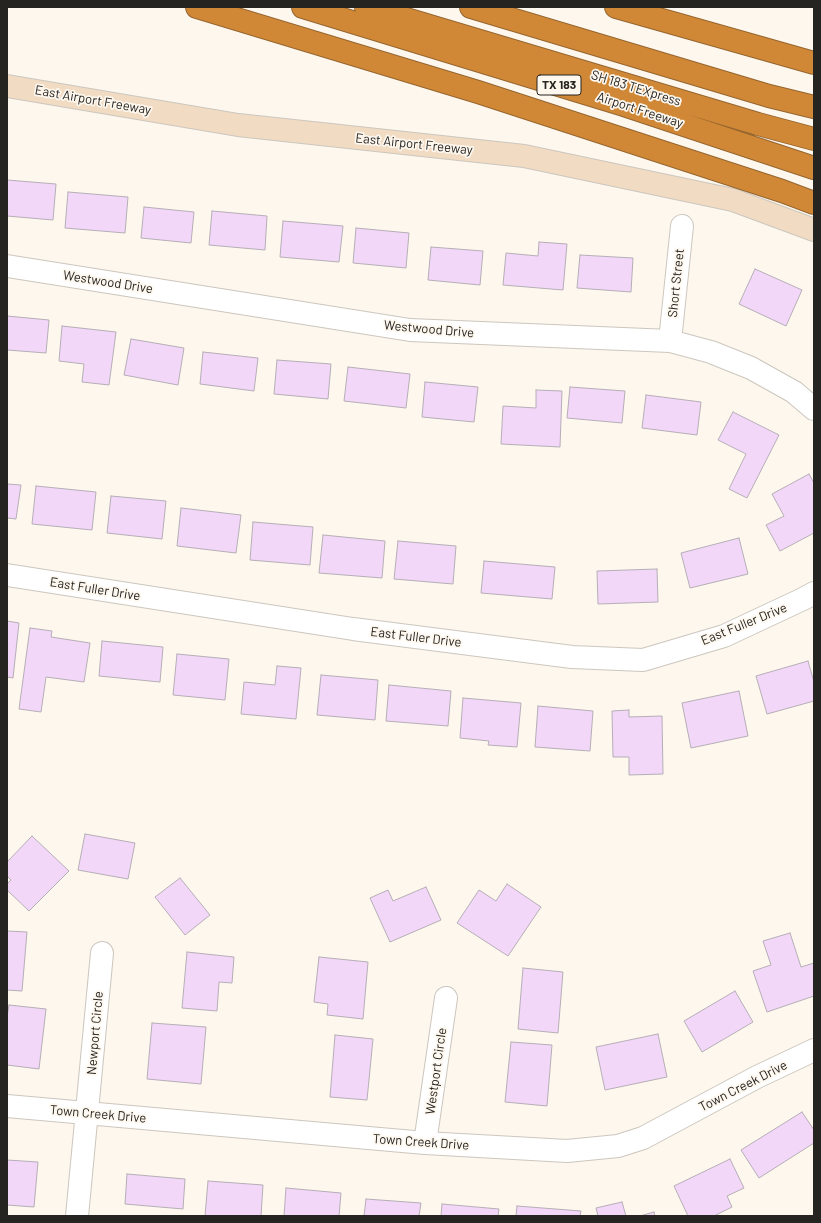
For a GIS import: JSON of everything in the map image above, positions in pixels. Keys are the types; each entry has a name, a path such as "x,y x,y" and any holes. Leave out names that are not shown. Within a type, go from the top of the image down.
{"highway":[{"path":"197,7 478,92 782,191 814,203"},
{"name":"Airport Freeway","path":"303,7 624,105 814,168"},
{"name":"SH 183 TEXpress","path":"366,7 750,122 814,139"},
{"path":"471,7 814,108"},
{"path":"616,7 814,63"}],"main road":[{"name":"East Airport Freeway","path":"7,86 238,125 524,156 733,200 814,230"}],"street":[{"name":"Short Street","path":"670,341 682,226"},
{"name":"Westwood Drive","path":"7,266 410,330 670,341 711,352 751,368 794,392 814,409"},
{"name":"East Fuller Drive","path":"7,575 353,629 572,657 643,660 724,636 814,593"},
{"name":"Newport Circle","path":"77,1216 102,953"},
{"name":"Westport Circle","path":"425,1144 446,998"},
{"name":"Town Creek Drive","path":"7,1106 425,1144 567,1151 618,1146 642,1138 757,1077 814,1050"}],"building":[{"path":"7,180 56,184 53,220 7,216"},
{"path":"68,192 128,197 125,233 65,228"},
{"path":"144,207 194,212 191,243 141,238"},
{"path":"212,211 267,216 265,250 209,245"},
{"path":"283,221 343,226 339,262 280,257"},
{"path":"356,228 409,233 406,268 353,263"},
{"path":"539,242 567,244 563,290 503,285 506,253 538,256"},
{"path":"431,247 483,251 480,285 428,280"},
{"path":"580,255 633,258 631,292 577,288"},
{"path":"755,269 802,290 786,326 739,304"},
{"path":"7,316 49,320 46,353 7,350"},
{"path":"62,326 116,332 109,385 82,382 84,364 59,361"},
{"path":"131,339 184,348 178,385 124,375"},
{"path":"203,352 258,358 254,391 200,384"},
{"path":"277,360 331,364 328,399 274,394"},
{"path":"348,367 410,374 406,408 344,401"},
{"path":"425,382 478,387 474,422 422,417"},
{"path":"570,387 625,391 622,423 567,418"},
{"path":"536,390 562,391 560,447 501,444 503,406 536,408"},
{"path":"646,395 701,402 697,435 642,428"},
{"path":"733,412 779,435 747,498 729,489 746,454 718,440"},
{"path":"809,474 814,483 814,533 780,551 766,525 784,516 772,494"},
{"path":"7,484 21,485 16,519 7,518"},
{"path":"36,486 96,492 92,530 32,524"},
{"path":"111,496 166,501 162,539 107,533"},
{"path":"181,508 241,515 236,553 177,546"},
{"path":"253,522 313,527 310,565 250,560"},
{"path":"323,535 385,541 382,578 319,573"},
{"path":"739,538 748,574 690,588 681,553"},
{"path":"398,541 456,546 453,584 394,579"},
{"path":"484,561 555,567 552,599 481,593"},
{"path":"657,569 658,602 598,604 597,571"},
{"path":"7,621 19,623 13,678 7,677"},
{"path":"30,628 52,631 51,637 90,643 84,682 46,677 41,712 19,709"},
{"path":"102,641 163,647 160,682 99,676"},
{"path":"177,654 229,659 225,700 173,695"},
{"path":"808,661 814,682 814,701 767,714 756,676"},
{"path":"277,666 301,668 296,719 241,714 244,682 275,685"},
{"path":"321,675 378,680 375,720 317,715"},
{"path":"389,685 451,691 448,726 386,721"},
{"path":"739,691 748,736 691,748 682,703"},
{"path":"463,698 521,703 517,747 488,745 489,741 460,738"},
{"path":"538,706 593,711 590,751 535,747"},
{"path":"629,710 629,717 662,716 663,774 629,775 629,757 613,757 612,711"},
{"path":"85,834 135,843 128,879 78,870"},
{"path":"32,836 69,871 29,911 7,890 7,884 11,880 7,876 7,862"},
{"path":"180,878 210,915 185,935 155,897"},
{"path":"507,884 541,907 508,956 457,923 479,890 496,901"},
{"path":"426,887 441,920 390,942 370,898 388,890 393,901"},
{"path":"7,931 27,932 22,991 7,990"},
{"path":"790,933 801,967 814,963 814,996 767,1012 753,971 771,965 763,941"},
{"path":"187,952 234,957 232,983 219,982 217,1011 182,1008"},
{"path":"319,957 368,962 363,1019 327,1015 328,1004 314,1002"},
{"path":"523,968 563,972 558,1033 518,1029"},
{"path":"735,991 753,1022 702,1052 684,1021"},
{"path":"9,1005 46,1009 39,1069 7,1065 7,1017"},
{"path":"152,1023 206,1027 201,1084 147,1079"},
{"path":"658,1034 667,1077 605,1090 596,1047"},
{"path":"335,1035 373,1039 367,1100 330,1097"},
{"path":"511,1042 552,1045 547,1106 505,1102"},
{"path":"802,1112 814,1130 814,1143 759,1178 741,1150"},
{"path":"730,1159 744,1188 727,1196 732,1207 714,1216 688,1216 674,1186"},
{"path":"7,1160 38,1162 34,1207 7,1205"},
{"path":"127,1174 185,1179 183,1209 125,1204"},
{"path":"208,1181 263,1185 261,1216 205,1216"},
{"path":"286,1188 341,1193 339,1216 284,1216"},
{"path":"366,1199 421,1203 419,1216 364,1216"},
{"path":"622,1202 626,1216 598,1216 596,1208"},
{"path":"442,1204 499,1209 498,1216 441,1216"},
{"path":"517,1206 581,1211 580,1216 516,1216"},
{"path":"654,1212 655,1216 640,1216"}]}
